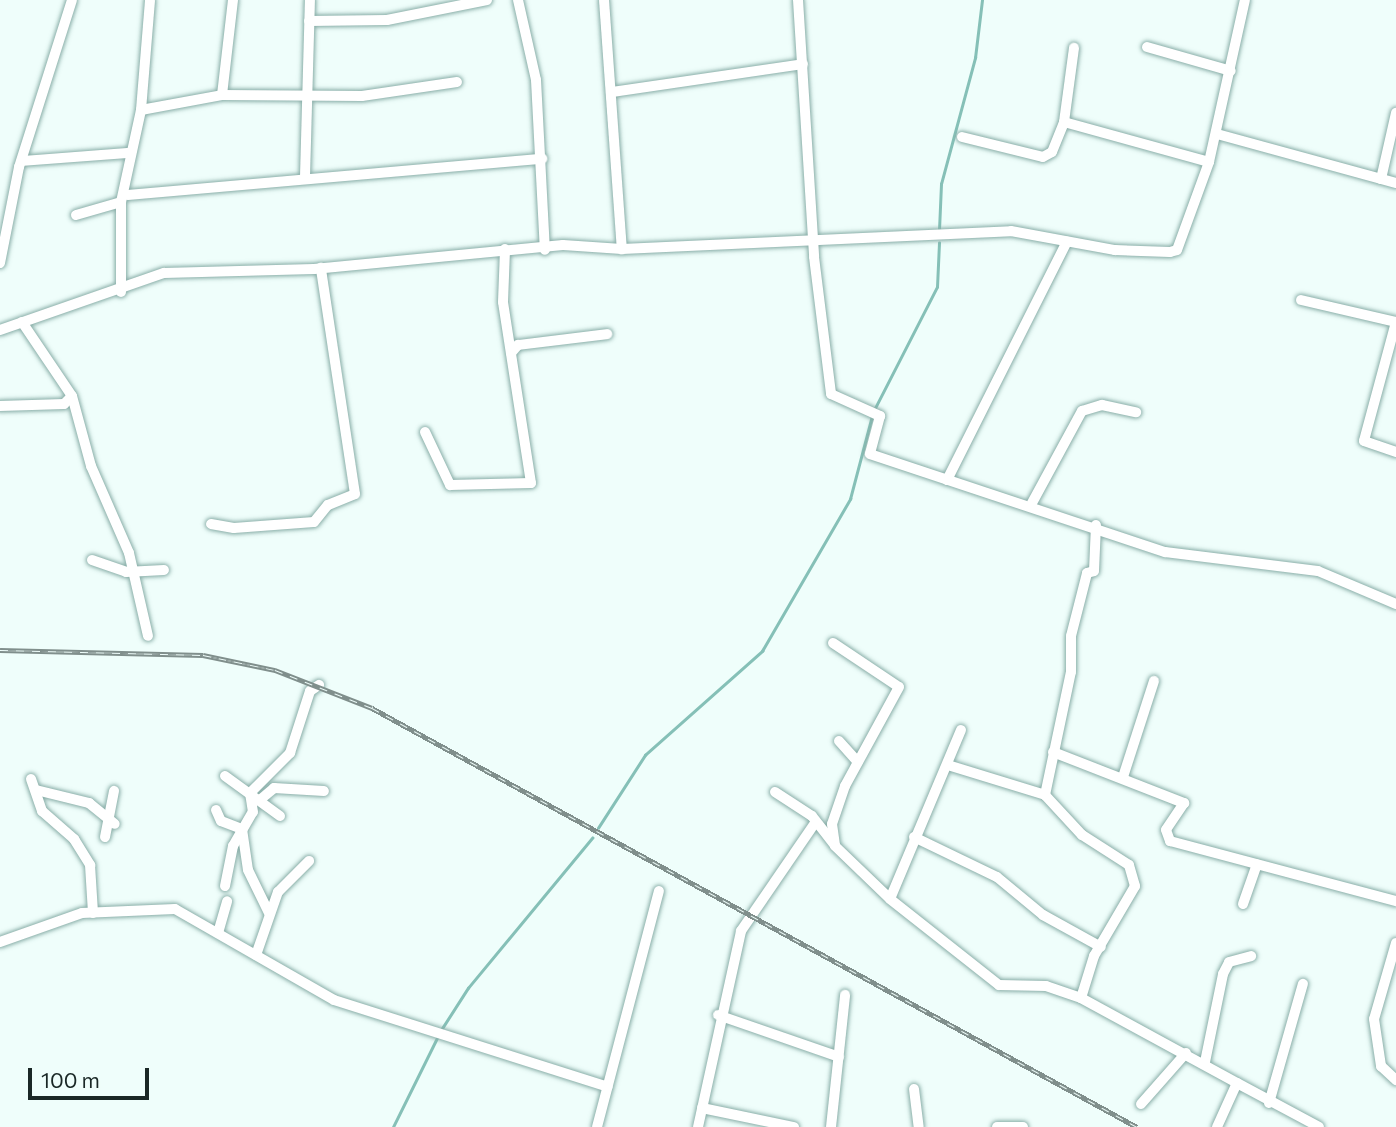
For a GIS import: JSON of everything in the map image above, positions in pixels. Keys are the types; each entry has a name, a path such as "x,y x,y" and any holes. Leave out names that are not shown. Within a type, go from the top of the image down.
{"street":[{"path":"0,263 22,160 72,0"},
{"path":"121,292 124,199 129,153 141,110 150,0"},
{"path":"222,95 233,0"},
{"path":"305,177 303,91 310,0"},
{"path":"309,21 387,20 487,0"},
{"path":"518,0 532,48 542,159 545,250"},
{"path":"604,0 622,249"},
{"path":"798,0 814,238 831,394 872,412 870,453 947,480 1032,503 1166,552 1318,571 1396,604"},
{"path":"0,330 121,292 164,273 321,268 505,249 545,250 563,245 622,249 814,238 1011,231 1067,241 1177,250 1217,134 1245,0"},
{"path":"1147,47 1231,71"},
{"path":"962,137 1043,157 1052,152 1064,122 1074,48"},
{"path":"612,92 803,64"},
{"path":"141,110 222,95 303,91 362,96 457,82"},
{"path":"1381,179 1396,113"},
{"path":"1064,122 1209,162"},
{"path":"1217,134 1396,183"},
{"path":"22,160 129,153"},
{"path":"76,215 124,199 305,177 542,159"},
{"path":"0,193 13,195"},
{"path":"947,480 1067,241"},
{"path":"425,432 450,485 531,483 502,282 505,249"},
{"path":"211,524 234,528 314,522 328,505 355,494 321,268"},
{"path":"1301,300 1396,322 1363,441 1396,452"},
{"path":"22,322 72,396 131,572 148,636"},
{"path":"511,353 518,345 607,334"},
{"path":"0,406 64,404 72,396"},
{"path":"1032,503 1082,411 1096,405 1136,412"},
{"path":"1045,795 1071,672 1072,636 1087,573 1094,571 1096,525"},
{"path":"92,561 131,572 164,570"},
{"path":"833,643 899,687 858,762 833,816 835,846"},
{"path":"1123,777 1154,681"},
{"path":"250,793 290,752 310,691 319,685"},
{"path":"890,899 914,837 951,766 961,730"},
{"path":"839,741 858,762"},
{"path":"1053,752 1184,803 1166,830 1170,841 1396,901"},
{"path":"951,766 1045,795 1082,835 1133,870 1131,901 1101,947 1081,998"},
{"path":"225,776 261,799 280,816"},
{"path":"31,779 42,811 74,839 90,865 93,913"},
{"path":"261,799 274,788 324,791"},
{"path":"36,790 89,803 112,821"},
{"path":"105,837 112,821 114,791"},
{"path":"775,792 815,823 890,899 999,985 1046,986 1081,998 1205,1062 1269,1103 1319,1127"},
{"path":"225,886 242,829 253,812 250,793"},
{"path":"216,810 221,821 242,829"},
{"path":"698,1127 718,1015 741,931 815,823"},
{"path":"242,829 248,870 269,914"},
{"path":"914,837 997,877 1043,915 1101,947"},
{"path":"256,955 269,914 286,880 309,861"},
{"path":"1243,904 1257,864"},
{"path":"597,1127 659,891"},
{"path":"218,933 227,901"},
{"path":"0,942 39,923 93,913 175,909 334,1000 608,1087"},
{"path":"1396,943 1374,1019 1381,1066 1396,1080"},
{"path":"1205,1062 1223,974 1229,962 1251,956"},
{"path":"1269,1103 1303,984"},
{"path":"831,1127 845,995"},
{"path":"718,1015 839,1057"},
{"path":"1141,1104 1186,1053"},
{"path":"1217,1127 1237,1083"},
{"path":"914,1089 919,1127"},
{"path":"702,1108 794,1127"},
{"path":"997,1127 1023,1127"}],"waterway":[{"path":"939,230 941,184 975,58 982,0"},
{"path":"874,410 937,287 939,243"},
{"path":"598,828 645,755 762,651 850,499 872,416"},
{"path":"441,1030 468,988 592,838"},
{"path":"393,1127 438,1036"}],"railway":[{"path":"0,650 203,655 275,670 372,708 1137,1127"}]}
